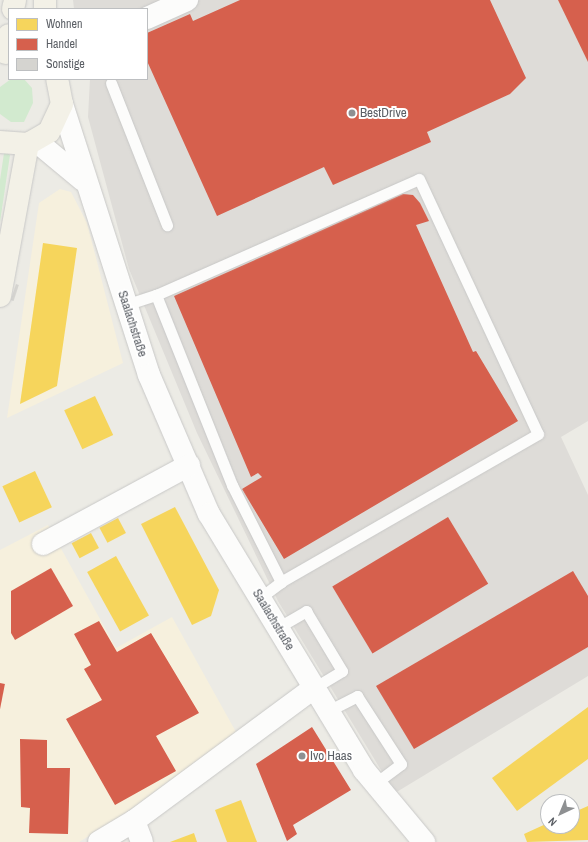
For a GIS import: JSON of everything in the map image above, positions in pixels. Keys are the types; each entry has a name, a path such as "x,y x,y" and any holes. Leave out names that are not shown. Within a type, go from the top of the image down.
{"main road":[{"path":"0,296 32,142 58,119 62,104 57,80"},
{"path":"0,142 32,142"}],"street":[{"path":"148,18 187,0"},
{"name":"Saalachstraße","path":"62,104 72,126 83,180 149,376 209,514 374,784 424,842"},
{"path":"32,142 83,180"},
{"path":"43,544 189,465"},
{"path":"99,842 134,821 314,688"},
{"path":"134,821 142,842"}],"lane":[{"path":"111,83 167,224"},
{"path":"125,305 156,295 419,179 538,434 281,582 260,598"},
{"path":"156,295 232,485 281,582"},
{"path":"278,628 306,611 342,671 314,688"},
{"path":"328,711 357,696 401,764 374,784"}],"shaded area":[{"path":"73,0 588,0 588,421 561,437 588,495 588,676 395,793 278,601 197,433 129,269 88,117 90,80 148,80 148,8 74,8"},
{"path":"60,189 71,192 87,223 123,363 7,418 39,203"},
{"path":"48,525 116,648 172,617 236,732 119,818 79,842 0,842 0,550"}],"green space":[{"path":"10,80 25,80 32,88 33,103 24,122 11,122 0,114 0,87"},
{"path":"7,152 10,155 0,222 0,180 4,153"}],"building: Wohnen":[{"path":"43,243 77,248 57,386 20,404"},
{"path":"95,396 113,435 82,449 64,410"},
{"path":"35,471 52,507 19,522 2,486"},
{"path":"175,507 219,590 211,616 192,625 141,524"},
{"path":"118,518 126,533 107,543 99,528"},
{"path":"91,533 99,548 80,558 72,543"},
{"path":"116,556 149,615 120,631 87,572"},
{"path":"588,707 588,759 517,811 492,778"},
{"path":"241,800 257,842 227,842 215,810"},
{"path":"588,806 588,840 527,842 524,834 540,827 540,834 580,834 580,810"},
{"path":"194,833 197,842 170,842"}],"building: Handel":[{"name":"BestDrive","path":"240,0 490,0 526,78 510,94 427,132 431,142 333,185 324,167 217,216 148,63 148,33 190,14 193,21"},
{"path":"558,0 588,0 588,62"},
{"path":"403,194 413,195 420,203 429,221 416,225 473,352 476,351 518,421 284,559 242,489 262,477 258,473 251,477 174,296"},
{"path":"448,517 488,584 372,653 332,587"},
{"path":"51,568 73,606 15,640 11,633 11,591"},
{"path":"573,571 588,596 588,647 414,749 376,686"},
{"path":"99,621 117,652 151,633 199,713 156,736 176,771 115,805 66,719 102,700 84,669 91,665 74,634"},
{"path":"0,683 5,684 0,709"},
{"path":"312,727 351,790 293,825 297,834 287,841 256,764"},
{"path":"20,739 47,740 47,768 70,768 68,834 29,833 30,808 21,807"}],"building: Sonstige":[{"path":"16,284 19,285 14,301 11,300"}],"place":[{"name":"BestDrive","path":"352,113"},
{"name":"Ivo Haas","path":"302,756"}]}
